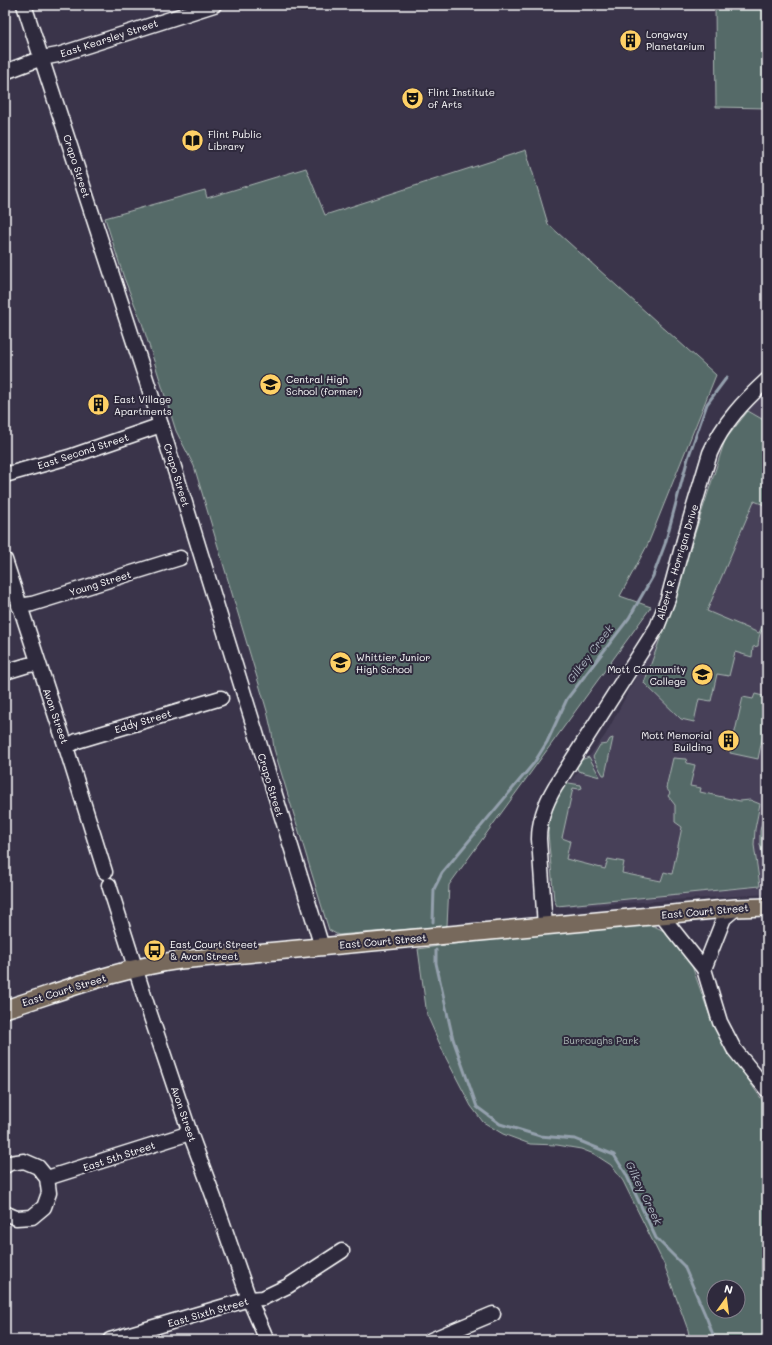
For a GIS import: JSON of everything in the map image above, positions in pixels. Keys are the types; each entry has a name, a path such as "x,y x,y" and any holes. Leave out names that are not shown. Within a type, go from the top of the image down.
{"main road":[{"name":"East Court Street","path":"5,1008 135,968 180,960 736,908 767,907"}],"street":[{"name":"Crapo Street","path":"24,5 161,425 322,947"},
{"name":"East Kearsley Street","path":"5,72 42,58 58,55 214,5"},
{"name":"Albert R. Horrigan Drive","path":"545,926 538,839 544,809 555,787 649,641 660,620 668,599 710,453 715,442 739,407 767,380"},
{"name":"East Second Street","path":"5,475 69,456 161,425"},
{"name":"Young Street","path":"19,606 32,604 180,558"},
{"name":"Avon Street","path":"5,560 66,747 135,968 190,1133 249,1299 267,1340"},
{"path":"5,672 28,665 38,664"},
{"name":"Eddy Street","path":"66,747 77,741 221,698"},
{"path":"704,969 724,918 736,908"},
{"path":"661,915 704,969 720,1022 734,1049 767,1090"},
{"name":"East 5th Street","path":"47,1178 190,1133"},
{"path":"5,1166 10,1163 24,1161 38,1167 47,1178 49,1193 44,1207 32,1216 16,1218 5,1213"},
{"name":"East Sixth Street","path":"110,1340 249,1299 263,1298 288,1286 342,1251"},
{"path":"431,1340 493,1314"}],"shaded area":[{"name":"Mott Community College","path":"767,392 767,894 562,907 555,901 562,793 606,734 668,617 725,440 756,401"}],"green space":[{"path":"715,5 767,5 767,108 716,107"},
{"path":"526,150 548,224 716,375 648,544 620,596 651,607 449,885 447,926 338,935 329,930 324,914 274,749 267,711 194,466 176,431 142,323 124,278 105,218 205,190 207,198 306,168 325,215"},
{"path":"748,411 767,422 767,506 754,501 707,611 759,633 767,616 767,626 761,632 758,646 753,647 752,657 735,652 729,676 717,674 711,701 699,699 694,722 681,719 644,683 668,617 725,440"},
{"path":"755,694 767,697 767,715 758,759 730,753 743,697 753,699"},
{"path":"613,738 605,775 603,775 593,757 600,745 607,744 610,739"},
{"path":"589,757 600,777 578,771 576,764 578,761"},
{"path":"673,758 686,759 687,763 695,765 690,786 701,788 700,792 740,801 750,800 760,804 755,829 754,845 760,886 557,906 554,900 548,833 550,812 563,785 569,783 581,785 582,788 573,788 562,838 570,841 566,859 605,869 608,859 624,862 622,873 661,881 664,872 672,874 682,827 675,822 675,805 668,796 670,793 666,788"},
{"path":"767,799 767,886 760,844 760,831"},
{"name":"Burroughs Park","path":"639,925 654,926 664,931 670,937 692,966 713,1025 729,1052 767,1107 767,1340 690,1340 688,1330 664,1264 623,1181 611,1165 594,1154 581,1149 557,1145 530,1144 503,1134 483,1122 471,1106 446,1058 427,1015 418,949 460,943"}],"waterway":[{"name":"Gilkey Creek","path":"433,922 434,889 442,873 534,763 547,742 567,699 629,618 653,576 665,544 688,458 707,404 727,377"},
{"name":"Gilkey Creek","path":"436,950 436,963 453,1039 477,1107 500,1124 540,1136 575,1139 614,1155 626,1174 656,1238 684,1266 715,1340"}],"place":[{"name":"Longway Planetarium","path":"630,40"},
{"name":"Flint Institute of Arts","path":"413,98"},
{"name":"Flint Public Library","path":"192,140"},
{"name":"Central High School (former)","path":"271,385"},
{"name":"East Village Apartments","path":"99,405"},
{"name":"Whittier Junior High School","path":"340,663"},
{"name":"Mott Community College","path":"702,675"},
{"name":"Mott Memorial Building","path":"728,741"},
{"name":"East Court Street & Avon Street","path":"154,950"}]}
